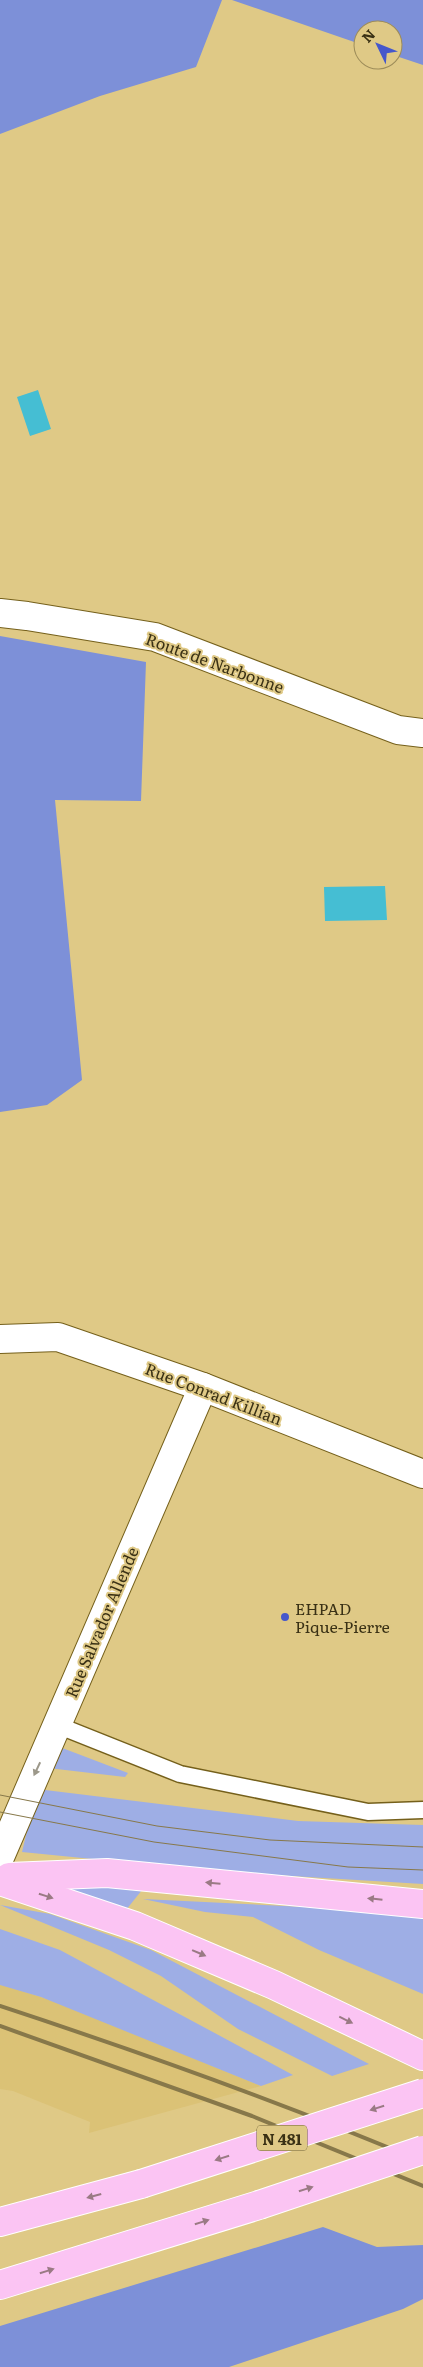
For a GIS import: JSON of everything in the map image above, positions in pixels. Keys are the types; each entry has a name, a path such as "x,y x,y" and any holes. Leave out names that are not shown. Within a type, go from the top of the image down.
{"highway":[{"path":"0,1879 107,1874 423,1904"},
{"path":"0,1879 135,1926 274,1985 423,2056"},
{"name":"N 481","path":"0,2222 141,2184 423,2093"},
{"path":"0,2285 260,2204 423,2150"}],"street":[{"name":"Route de Narbonne","path":"0,613 155,637 398,730 423,732"},
{"name":"Rue Conrad Killian","path":"0,1339 58,1337 202,1387 423,1474"},
{"name":"Rue Salvador Allende","path":"0,1857 202,1387"}],"lane":[{"path":"57,1725 180,1774 368,1812 423,1810"}],"shaded area":[{"path":"0,0 222,0 196,67 100,96 0,134"},
{"path":"232,0 423,0 423,65 403,58 403,20 353,20 353,42"},
{"path":"38,390 51,429 30,436 17,397"},
{"path":"0,636 146,662 141,801 55,800 82,1080 47,1105 0,1112"},
{"path":"385,886 387,920 325,921 324,887"},
{"path":"57,1746 128,1773 125,1777 48,1768"},
{"path":"37,1789 298,1821 423,1825 423,1884 224,1872 22,1852"},
{"path":"36,1881 142,1890 126,1910"},
{"path":"143,1899 325,1908 423,1918 423,1994 319,1950 253,1917 205,1912"},
{"path":"0,1905 50,1914 151,1950 369,2064 332,2076 238,2029 161,1976 109,1950"},
{"path":"0,1929 60,1950 293,2075 261,2086 41,1997 0,1985"},
{"path":"0,1984 62,2004 261,2086 89,2133 90,2122 13,2091 0,2089"},
{"path":"323,2227 377,2247 423,2245 423,2299 403,2309 229,2367 0,2367 0,2326"}],"tram line":[{"path":"0,1795 157,1826 270,1840 423,1847"},
{"path":"0,1812 154,1842 348,1867 423,1870"}],"railway":[{"path":"0,2006 213,2080 318,2119 423,2162"},
{"path":"0,2026 252,2116 423,2186"}],"place":[{"name":"EHPAD Pique-Pierre","path":"285,1617"}]}
